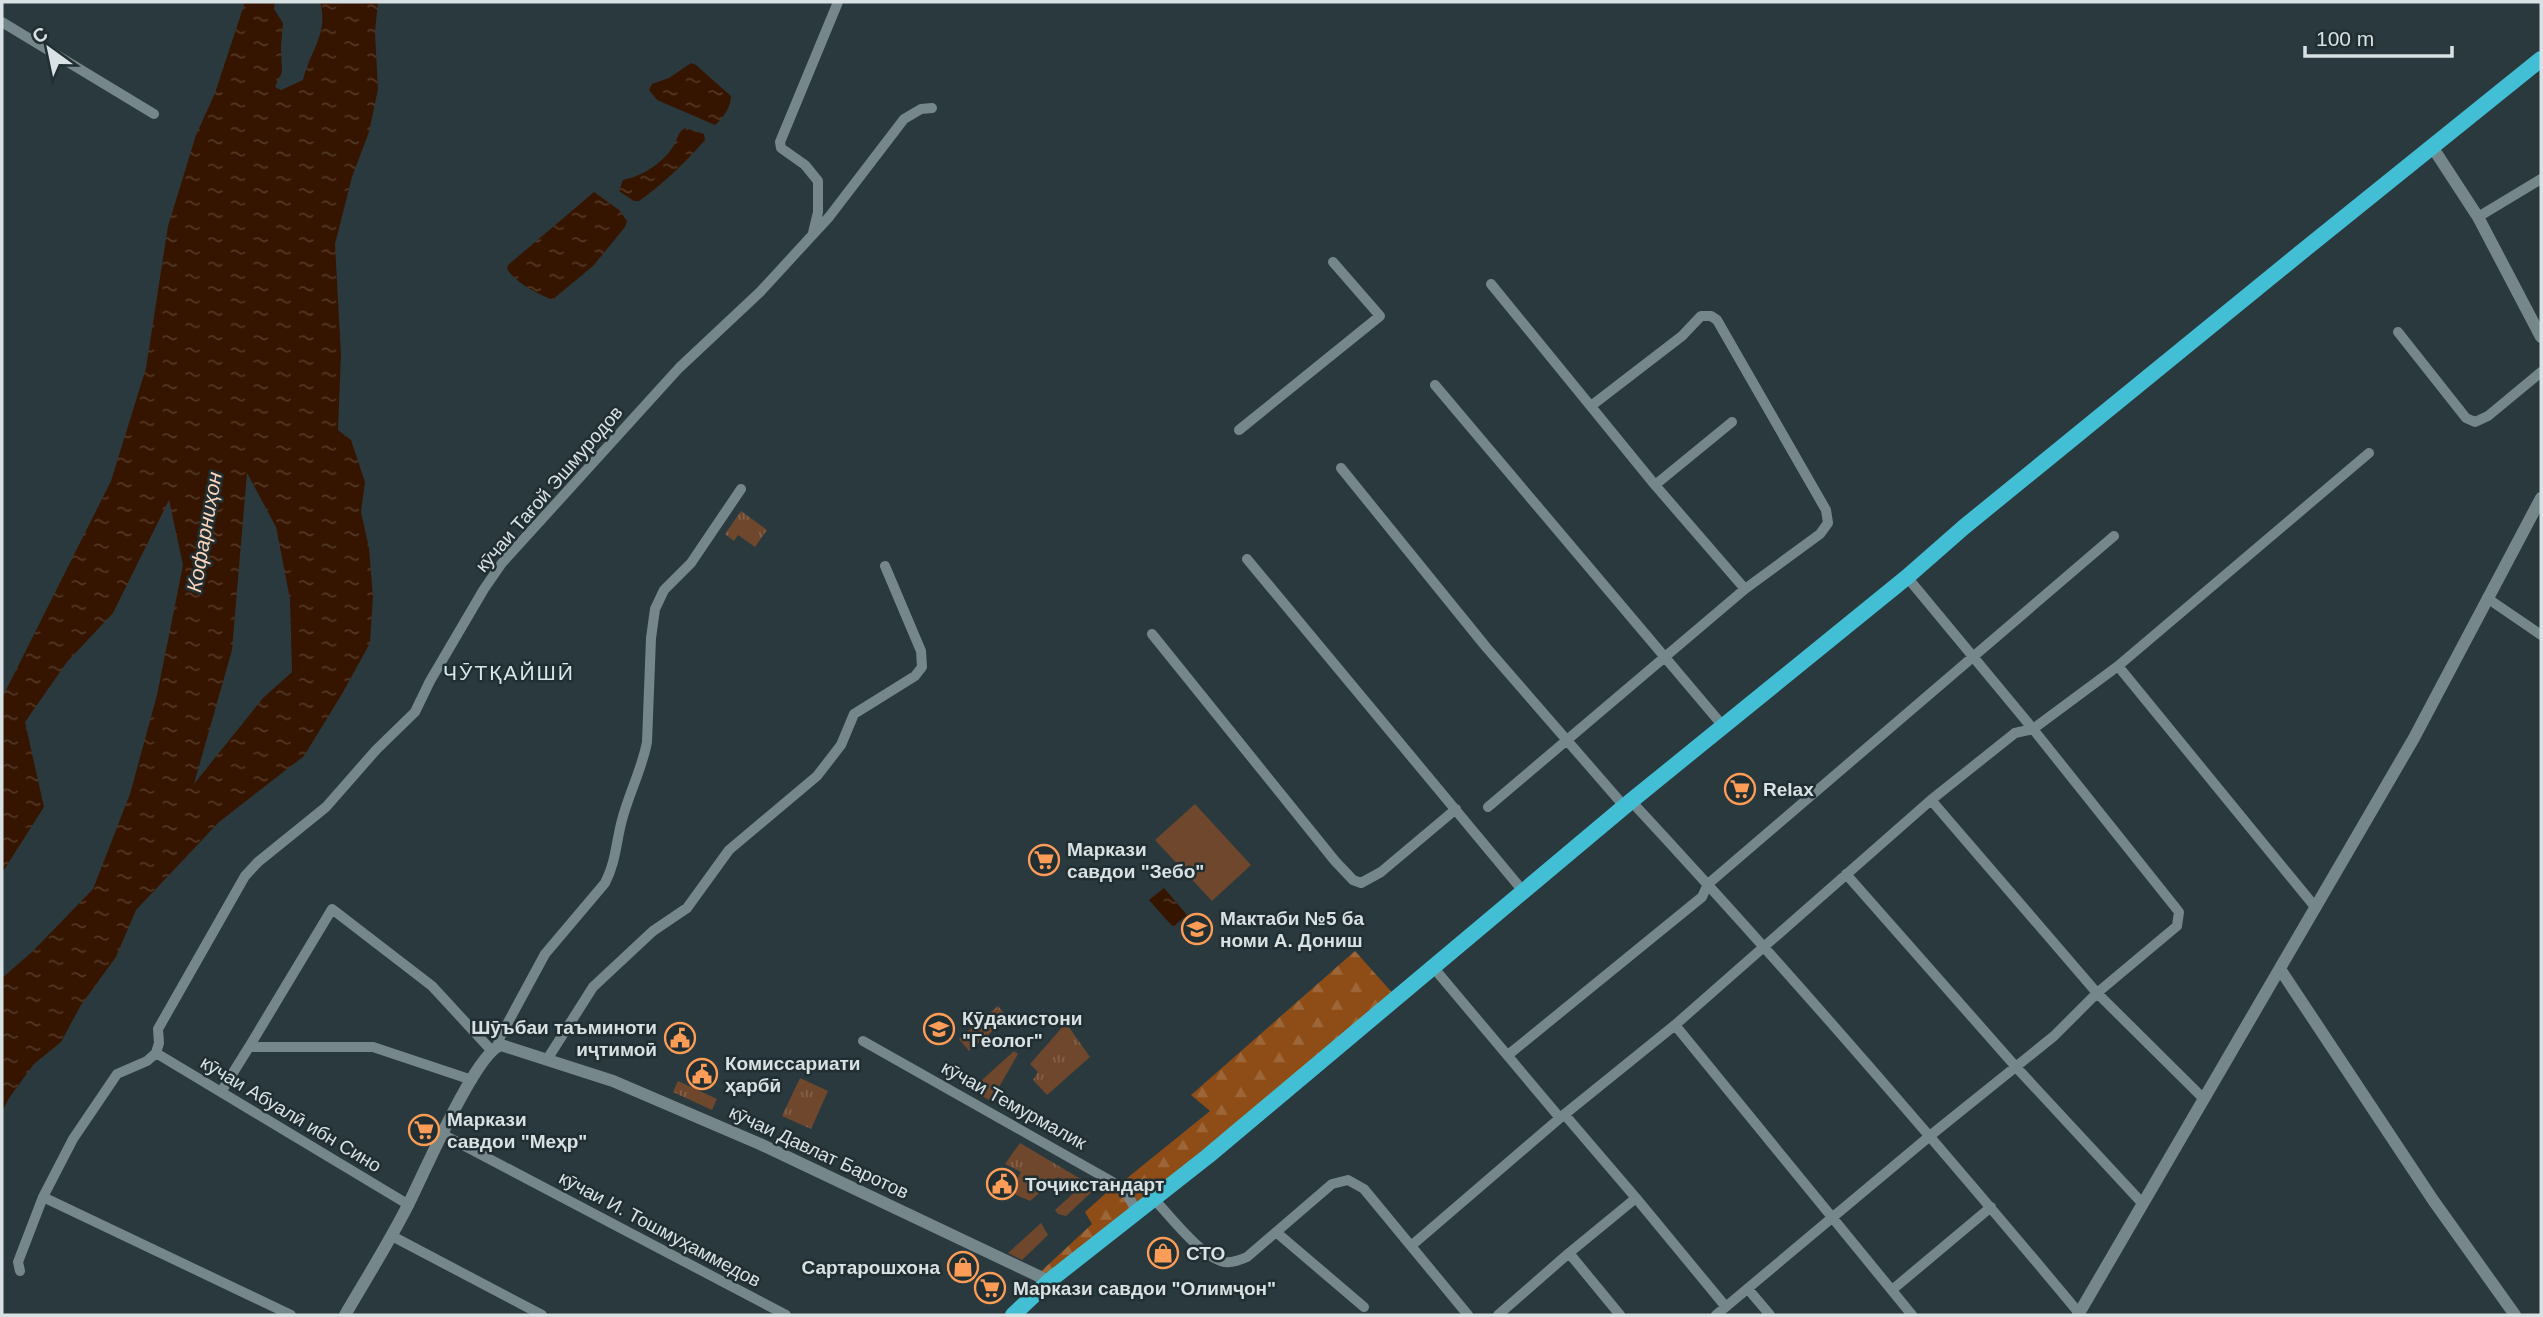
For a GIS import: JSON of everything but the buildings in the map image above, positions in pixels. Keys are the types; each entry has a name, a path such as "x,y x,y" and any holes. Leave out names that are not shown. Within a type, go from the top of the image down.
{"highway":[{"path":"1001,1315 1154,1199 1964,527 2541,59"},
{"path":"1013,1315 1049,1281"}],"street":[{"path":"813,233 818,212 818,181 805,165 781,148 780,142 838,2"},
{"path":"2,22 154,114"},
{"name":"кӯчаи Тағой Эшмуродов","path":"156,1053 159,1043 158,1029 245,876 258,862 326,807 376,750 415,712 444,658 502,563 679,368 760,292 829,217 904,119 921,109 932,108"},
{"path":"2433,148 2478,217 2541,337"},
{"path":"2478,217 2541,179"},
{"path":"1239,430 1380,316 1333,262"},
{"path":"1491,284 1745,589"},
{"path":"1488,807 1745,589 1820,534 1828,523 1826,510 1717,320 1711,316 1701,316 1682,336 1591,406"},
{"path":"2398,332 2466,418 2475,422 2488,416 2541,372"},
{"path":"1435,385 1723,726"},
{"path":"1656,485 1732,422"},
{"path":"1411,1246 1675,1025 1931,800 2015,733 2033,729 2118,666 2369,453"},
{"path":"1341,468 1486,647 1567,740 1708,884 1931,1135 2079,1314 2414,738 2541,498"},
{"path":"345,1315 392,1236 442,1134 472,1080 495,1047 539,963 605,883 612,869 621,822 644,759 647,742 651,638 655,609 664,590 691,563 741,489"},
{"path":"1508,1055 1702,897 1708,884 2114,536"},
{"path":"1247,559 1523,891"},
{"path":"548,1058 593,988 653,931 687,908 729,850 817,776 841,746 854,714 915,676 922,667 921,651 885,566"},
{"path":"1716,1315 2054,1036 2097,993 2178,926 2179,912 1907,577"},
{"path":"2487,598 2541,635"},
{"path":"1152,634 1353,880 1361,883 1381,872 1456,810"},
{"path":"2118,666 2316,908"},
{"path":"1931,800 2097,993 2204,1099"},
{"path":"1846,874 2016,1067 2143,1204"},
{"path":"221,1092 332,909 432,986 495,1047"},
{"path":"1433,967 1636,1198 1726,1307"},
{"path":"2280,969 2433,1200 2515,1315"},
{"path":"1675,1025 1912,1315"},
{"name":"кӯчаи Темурмалик","path":"863,1041 1116,1184 1126,1192 1137,1212"},
{"path":"248,1046 373,1047 472,1080"},
{"name":"кӯчаи Давлат Баротов","path":"495,1047 548,1058 613,1081 760,1144 1049,1281"},
{"path":"20,1271 18,1262 44,1197 73,1139 113,1079 121,1072 147,1061 156,1053"},
{"name":"кӯчаи Абуалӣ ибн Сино","path":"156,1053 408,1205"},
{"name":"кӯчаи И. Тошмуҳаммедов","path":"442,1134 786,1315"},
{"path":"1154,1199 1199,1245 1222,1261 1238,1261 1247,1257 1332,1184 1348,1180 1364,1189 1468,1315"},
{"path":"44,1197 291,1315"},
{"path":"1498,1315 1636,1198"},
{"path":"1892,1290 1991,1207"},
{"path":"1276,1232 1364,1307"},
{"path":"392,1236 542,1315"},
{"path":"1569,1253 1619,1315"},
{"path":"1748,1289 1770,1315"}],"green space":[{"path":"741,511 767,530 755,547 738,535 734,541 725,534"},
{"path":"1195,804 1251,865 1212,901 1155,840"},
{"path":"1355,951 1396,997 1138,1207 1121,1183 1210,1111 1191,1095"},
{"path":"998,1006 1008,1018 969,1051 959,1039"},
{"path":"1066,1023 1090,1057 1047,1095 1033,1080 1038,1072 1030,1064"},
{"path":"1014,1051 1018,1054 991,1101 971,1090"},
{"path":"800,1078 828,1091 811,1129 782,1116"},
{"path":"678,1081 717,1099 712,1110 673,1092"},
{"path":"1020,1143 1084,1181 1072,1192 1058,1177 1030,1201 1010,1192 1021,1172 1005,1164"},
{"path":"1088,1180 1098,1186 1066,1216 1058,1214 1055,1210"},
{"path":"1116,1184 1137,1212 1049,1281 1036,1276 1092,1224 1085,1212"},
{"path":"1041,1223 1048,1235 1022,1260 1008,1253"}],"water":[{"name":"Кофарниҳон","path":"245,2 275,2 274,9 283,23 282,72 275,87 281,90 303,80 320,33 320,2 378,2 375,32 378,89 369,132 352,177 335,244 341,354 338,430 351,440 365,482 361,512 369,548 373,597 370,643 304,756 219,822 136,910 116,957 81,1005 61,1042 34,1064 2,1112 2,978 33,951 93,889 130,794 157,695 183,565 169,500 113,613 67,662 25,722 44,807 2,873 2,698 111,481 146,368 168,226 196,135 215,93","holes":["247,473 276,527 290,599 292,672 263,698 194,784 232,650"]},
{"path":"691,63 731,96 726,112 715,125 657,100 649,90 652,84 669,78"},
{"path":"685,128 704,134 705,140 674,173 639,201 634,201 619,191 623,180 646,171 661,161"},
{"path":"594,192 619,210 627,221 593,266 552,300 516,279 507,269 508,265"},
{"path":"1164,888 1187,915 1173,927 1149,900"}],"place":[{"name":"Relax","path":"1740,789"},
{"name":"Маркази савдои \"Зебо\"","path":"1044,860"},
{"name":"Мактаби №5 ба номи А. Дониш","path":"1197,929"},
{"name":"Кӯдакистони \"Геолог\"","path":"939,1029"},
{"name":"Шӯъбаи таъминоти иҷтимоӣ","path":"680,1038"},
{"name":"Комиссариати ҳарбӣ","path":"702,1074"},
{"name":"Маркази савдои \"Меҳр\"","path":"424,1130"},
{"name":"Тоҷикстандарт","path":"1002,1184"},
{"name":"СТО","path":"1163,1253"},
{"name":"Сартарошхона","path":"963,1267"},
{"name":"Маркази савдои \"Олимҷон\"","path":"990,1288"}],"district":[{"name":"ЧӮТҚАЙШӢ","path":"509,672"}]}
